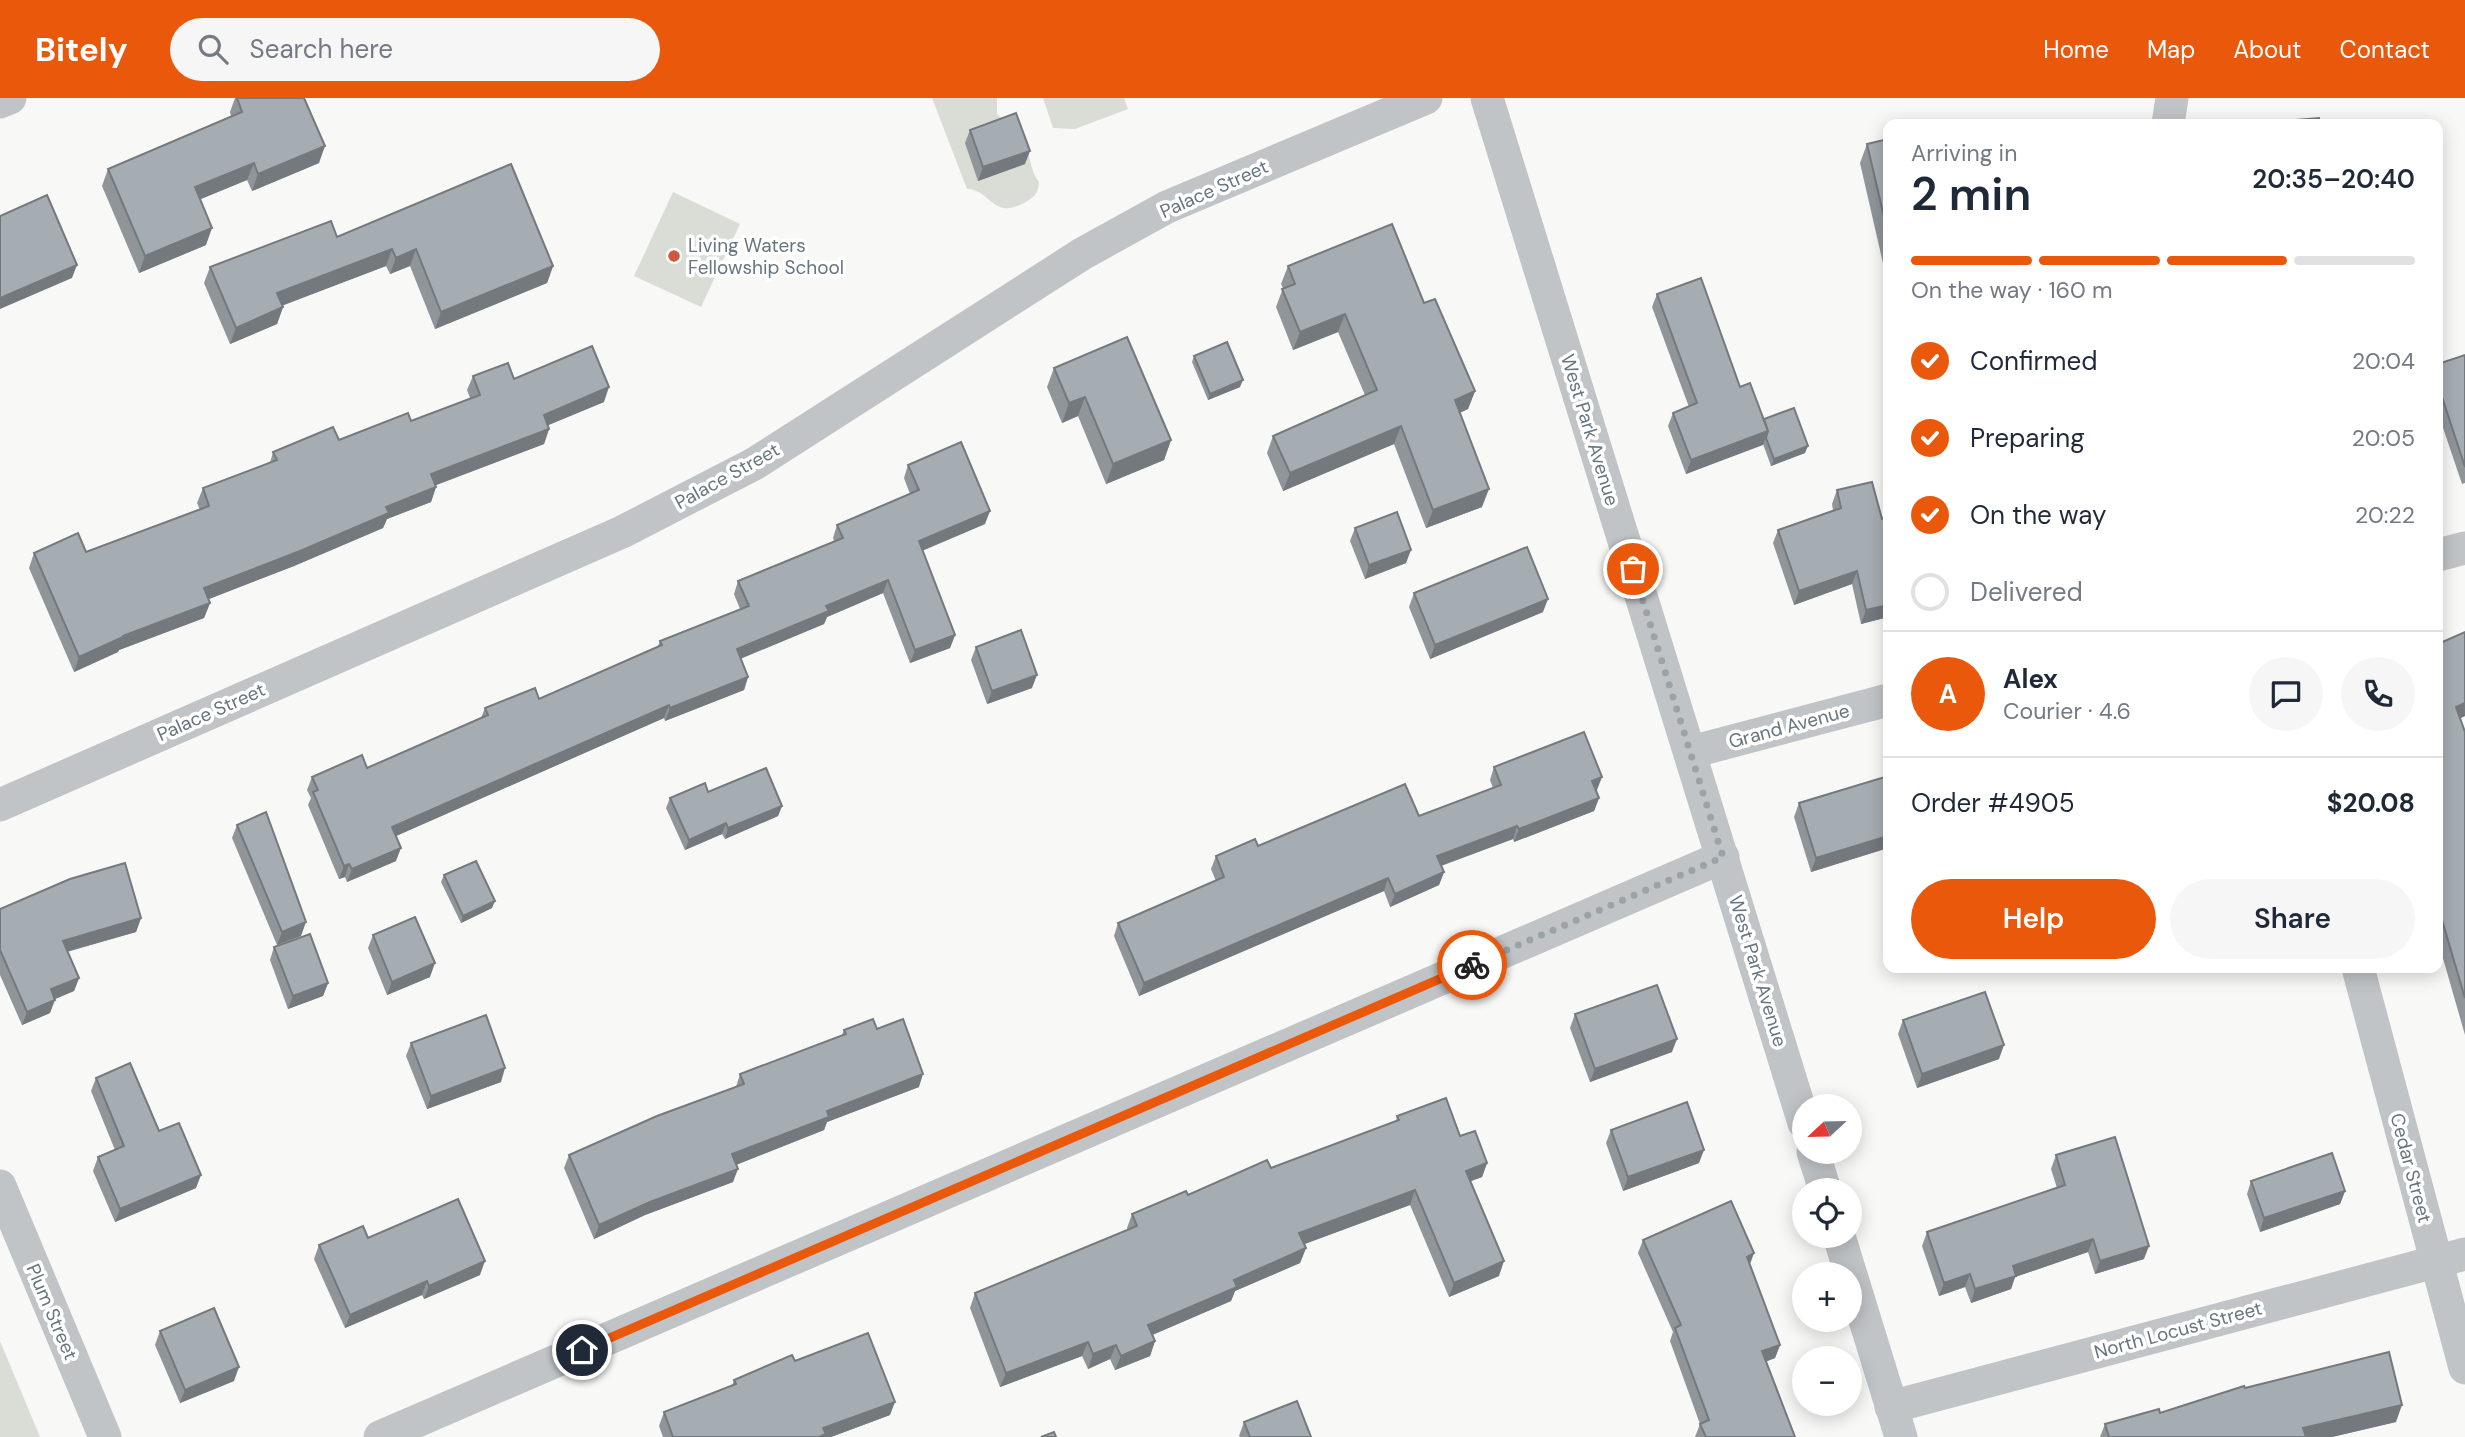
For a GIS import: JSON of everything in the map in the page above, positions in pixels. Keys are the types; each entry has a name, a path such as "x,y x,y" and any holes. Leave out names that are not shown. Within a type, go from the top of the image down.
{"street":[{"path":"0,102 10,98"},
{"name":"Palace Street","path":"0,805 665,510 754,464 1082,254 1167,207 1426,98"},
{"name":"West Park Avenue","path":"1487,98 1795,1094"},
{"path":"2169,119 2172,98"},
{"path":"2443,554 2465,548"},
{"name":"Grand Avenue","path":"1690,751 1883,701"},
{"path":"380,1437 1723,857"},
{"name":"Cedar Street","path":"2360,973 2451,1258 2465,1368"},
{"name":"Plum Street","path":"0,1186 104,1437"},
{"path":"1843,1248 1896,1422"},
{"name":"North Locust Street","path":"1896,1422 2451,1258"}],"shaded area":[{"path":"932,98 997,98 997,114 1020,133 1026,145 1039,182 1035,195 1024,203 1005,208 982,194 967,189"},
{"path":"1043,98 1124,98 1128,109 1075,129 1053,128"},
{"path":"673,192 740,224 701,307 634,276"},
{"path":"0,1341 40,1437 0,1437"}],"building":[{"path":"237,98 304,98 325,146 258,174 254,163 195,187 212,228 145,256 108,169 242,112"},
{"path":"1016,113 1030,151 983,167 970,130"},
{"path":"1883,140 1883,213 1867,144"},
{"path":"511,164 553,266 441,312 416,249 396,258 392,249 277,293 283,307 236,328 210,267 331,221 337,237"},
{"path":"47,195 77,265 0,298 0,216"},
{"path":"1392,224 1424,303 1435,299 1475,391 1455,400 1489,489 1433,510 1401,426 1290,473 1273,436 1377,390 1345,314 1300,332 1282,289 1295,284 1288,266"},
{"path":"1701,278 1740,387 1750,383 1768,431 1691,460 1673,413 1697,403 1657,294"},
{"path":"1127,337 1171,440 1113,464 1085,397 1069,403 1054,368"},
{"path":"1227,342 1243,380 1210,394 1194,356"},
{"path":"592,346 609,387 544,415 549,429 431,474 436,487 386,507 389,513 204,588 210,603 123,636 79,657 34,553 78,533 86,552 209,506 203,488 277,460 273,452 333,427 339,440 408,413 411,421 480,395 473,376 508,363 514,379"},
{"path":"2465,355 2465,467 2443,400 2443,362"},
{"path":"1794,408 1808,446 1774,459 1766,438 1768,431 1764,419"},
{"path":"961,442 990,511 919,541 955,635 915,650 888,580 826,606 829,611 737,649 748,677 670,708 669,705 392,827 401,848 352,869 349,864 344,866 313,792 318,790 312,777 362,755 367,768 488,715 485,708 535,688 539,699 662,645 660,641 749,606 738,581 843,538 837,525 919,490 908,465"},
{"path":"1872,482 1883,519 1883,606 1866,610 1857,571 1799,591 1778,530 1841,508 1837,490"},
{"path":"1397,512 1411,550 1369,565 1355,528"},
{"path":"1527,547 1548,599 1435,645 1414,593"},
{"path":"1021,630 1037,675 992,691 976,647"},
{"path":"2465,632 2465,703 2456,707 2465,732 2465,998 2443,924 2443,642"},
{"path":"1584,732 1602,777 1592,781 1599,798 1519,829 1517,826 1437,856 1444,872 1395,894 1388,878 1144,983 1118,923 1224,877 1216,856 1255,839 1258,846 1405,784 1419,816 1501,785 1494,767"},
{"path":"766,768 782,806 728,828 726,823 689,840 670,798 705,783 708,792"},
{"path":"1883,778 1883,838 1816,858 1799,803"},
{"path":"266,812 306,922 282,932 237,825"},
{"path":"476,861 495,901 463,916 444,875"},
{"path":"125,863 141,918 63,941 79,978 51,989 55,1000 27,1012 0,950 0,909 70,879"},
{"path":"415,917 435,963 392,982 373,935"},
{"path":"310,934 328,983 293,996 274,947"},
{"path":"1657,985 1677,1039 1595,1069 1575,1014"},
{"path":"1985,992 2004,1045 1922,1074 1903,1020"},
{"path":"486,1015 505,1068 431,1096 411,1043"},
{"path":"873,1019 877,1029 903,1019 923,1074 827,1111 829,1117 732,1154 738,1169 650,1202 599,1225 569,1155 657,1116 744,1084 740,1074 846,1034 844,1030"},
{"path":"130,1063 159,1131 179,1123 201,1175 120,1209 98,1157 124,1146 96,1078"},
{"path":"1446,1098 1460,1136 1475,1131 1487,1163 1466,1171 1504,1261 1454,1283 1415,1190 1299,1233 1306,1248 1234,1280 1237,1287 1148,1325 1155,1341 1121,1356 1116,1345 1093,1354 1088,1342 1006,1373 975,1293 1137,1226 1132,1214 1186,1191 1188,1195 1267,1160 1271,1168 1399,1120 1397,1116"},
{"path":"1687,1102 1704,1150 1628,1177 1611,1130"},
{"path":"2115,1137 2149,1246 2100,1261 2093,1239 2013,1266 2016,1276 1975,1289 1970,1274 1944,1283 1927,1232 2065,1185 2056,1155"},
{"path":"2332,1153 2345,1191 2264,1218 2251,1181"},
{"path":"458,1199 485,1261 429,1286 427,1281 350,1315 319,1245 363,1226 368,1238"},
{"path":"1731,1201 1754,1253 1747,1257 1780,1345 1762,1351 1795,1437 1706,1437 1700,1424 1709,1420 1675,1328 1681,1325 1643,1240"},
{"path":"214,1308 239,1367 185,1390 160,1331"},
{"path":"868,1333 895,1402 823,1428 826,1434 819,1437 673,1437 664,1412 736,1384 734,1380 792,1355 795,1361"},
{"path":"2389,1352 2402,1405 2303,1428 2306,1437 2109,1437 2105,1424 2159,1409 2160,1413 2244,1386 2245,1388"},
{"path":"1297,1401 1311,1437 1250,1437 1244,1422"},
{"path":"1054,1432 1056,1437 1041,1437"}],"way so far":[{"path":"1472,965 1723,857 1633,569"}],"place":[{"name":"Living Waters Fellowship School","path":"674,256"}],"route":[{"path":"582,1350 1472,965"}]}
